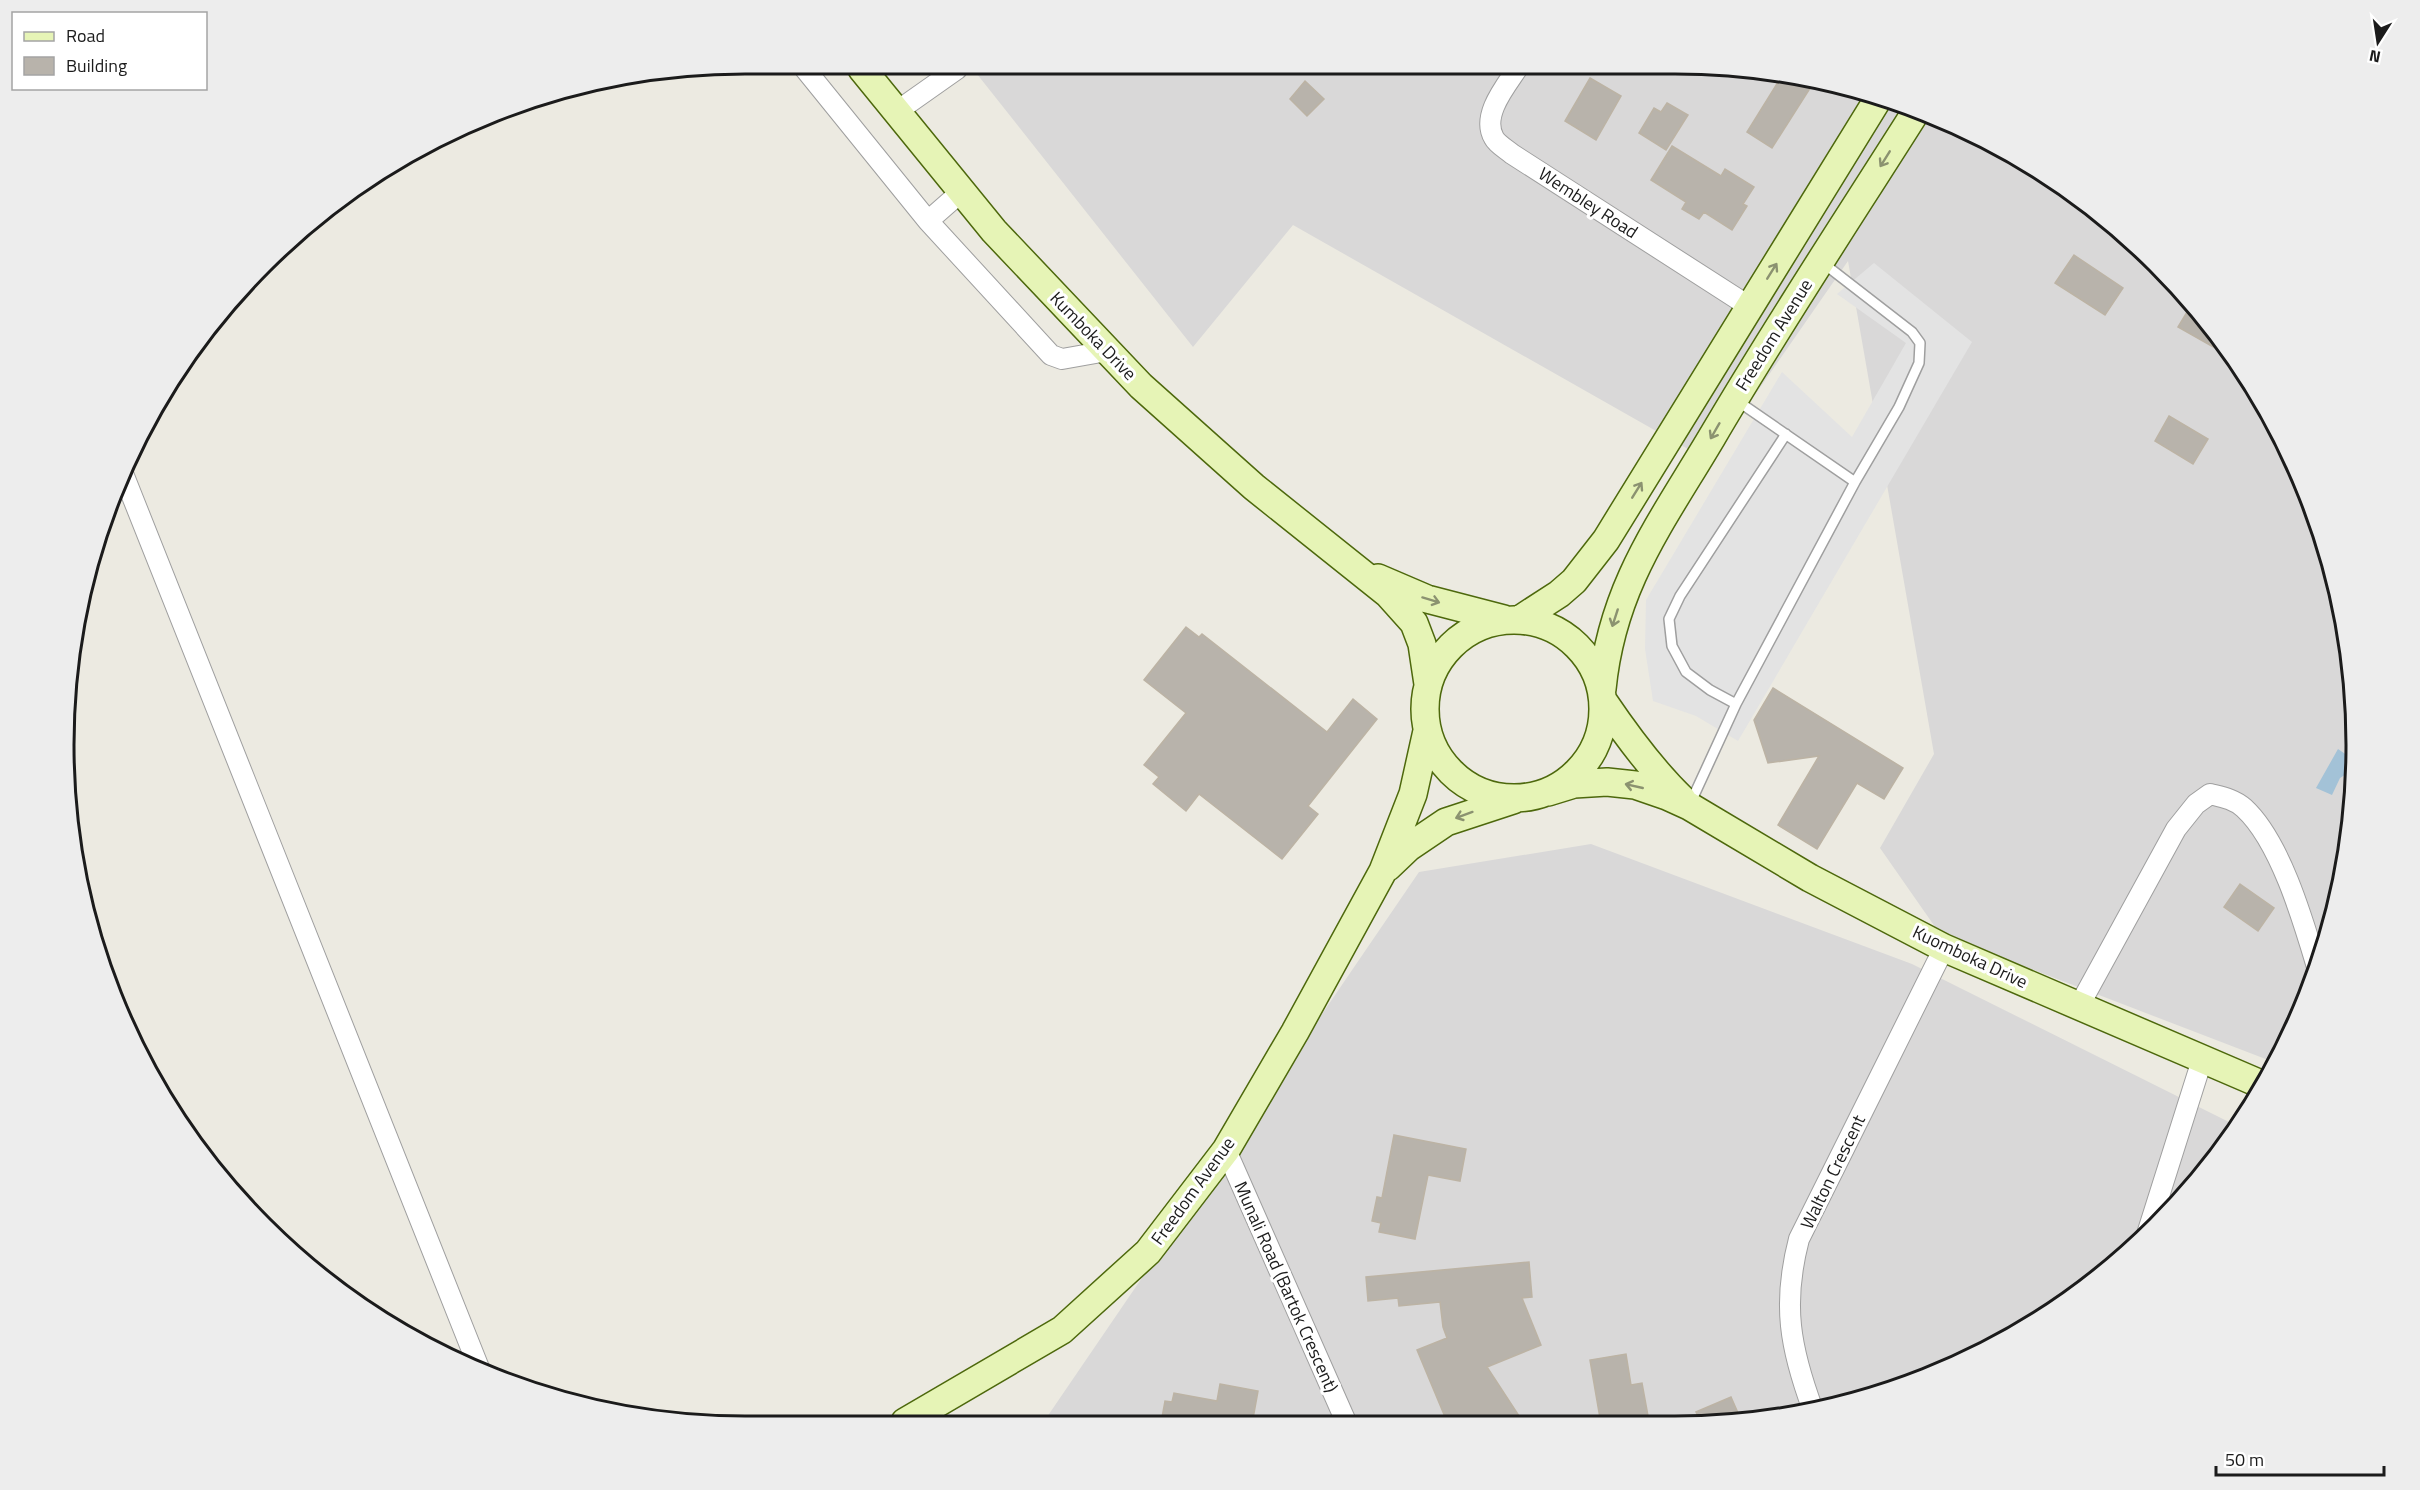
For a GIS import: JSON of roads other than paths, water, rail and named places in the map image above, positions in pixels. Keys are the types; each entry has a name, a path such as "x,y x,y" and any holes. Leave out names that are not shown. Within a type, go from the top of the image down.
{"main road":[{"name":"Kumboka Drive","path":"866,74 994,231 1141,386 1254,487 1358,568 1388,594 1414,622 1422,644 1428,684"},
{"name":"Freedom Avenue","path":"1513,620 1559,594 1574,581 1606,540 1875,104"},
{"name":"Freedom Avenue","path":"1603,695 1605,657 1613,625 1636,564 1734,399 1912,117"},
{"path":"1821,261 1863,125"},
{"name":"Kumboka Drive","path":"1358,568 1427,599 1513,620"},
{"path":"1513,620 1535,622 1558,630 1578,646 1593,666 1603,695 1664,781 1689,806 1635,785 1608,782 1574,784 1520,798 1495,796 1472,788 1452,773 1436,753 1427,730 1424,707 1428,684 1439,659 1457,639 1480,626 1513,620"},
{"path":"1548,792 1572,777 1591,756 1602,730 1603,695"},
{"name":"Freedom Avenue","path":"915,1416 1062,1330 1148,1252 1226,1150 1295,1032 1383,871 1413,794 1427,730"},
{"name":"Freedom Avenue","path":"1383,871 1409,847 1446,822 1520,798"},
{"name":"Kuomboka Drive","path":"1689,806 1810,878 1944,948 2256,1082"}],"street":[{"path":"809,74 928,221 1051,355 1062,359 1107,351"},
{"path":"896,112 950,74"},
{"name":"Wembley Road","path":"1514,74 1493,109 1489,125 1494,140 1512,154 1750,307"},
{"path":"928,221 961,192"},
{"path":"127,484 476,1359"},
{"path":"2079,1006 2176,830 2196,804 2210,794 2227,798 2243,808 2267,838 2297,902 2313,954"},
{"name":"Walton Crescent","path":"1810,1403 1798,1369 1792,1340 1789,1290 1799,1239 1944,948"},
{"path":"2152,1218 2202,1060"},
{"name":"Munali Road (Bartok Crescent)","path":"1226,1150 1343,1416"}],"lane":[{"path":"1689,806 1736,704 1855,482 1899,406 1919,363 1920,343 1912,332 1821,261"},
{"path":"1734,399 1855,482"},
{"path":"1736,704 1710,690 1686,672 1672,646 1669,620 1680,596 1786,434"}],"water":[{"path":"2338,749 2346,754 2345,775 2340,778 2332,795 2316,788"}]}
